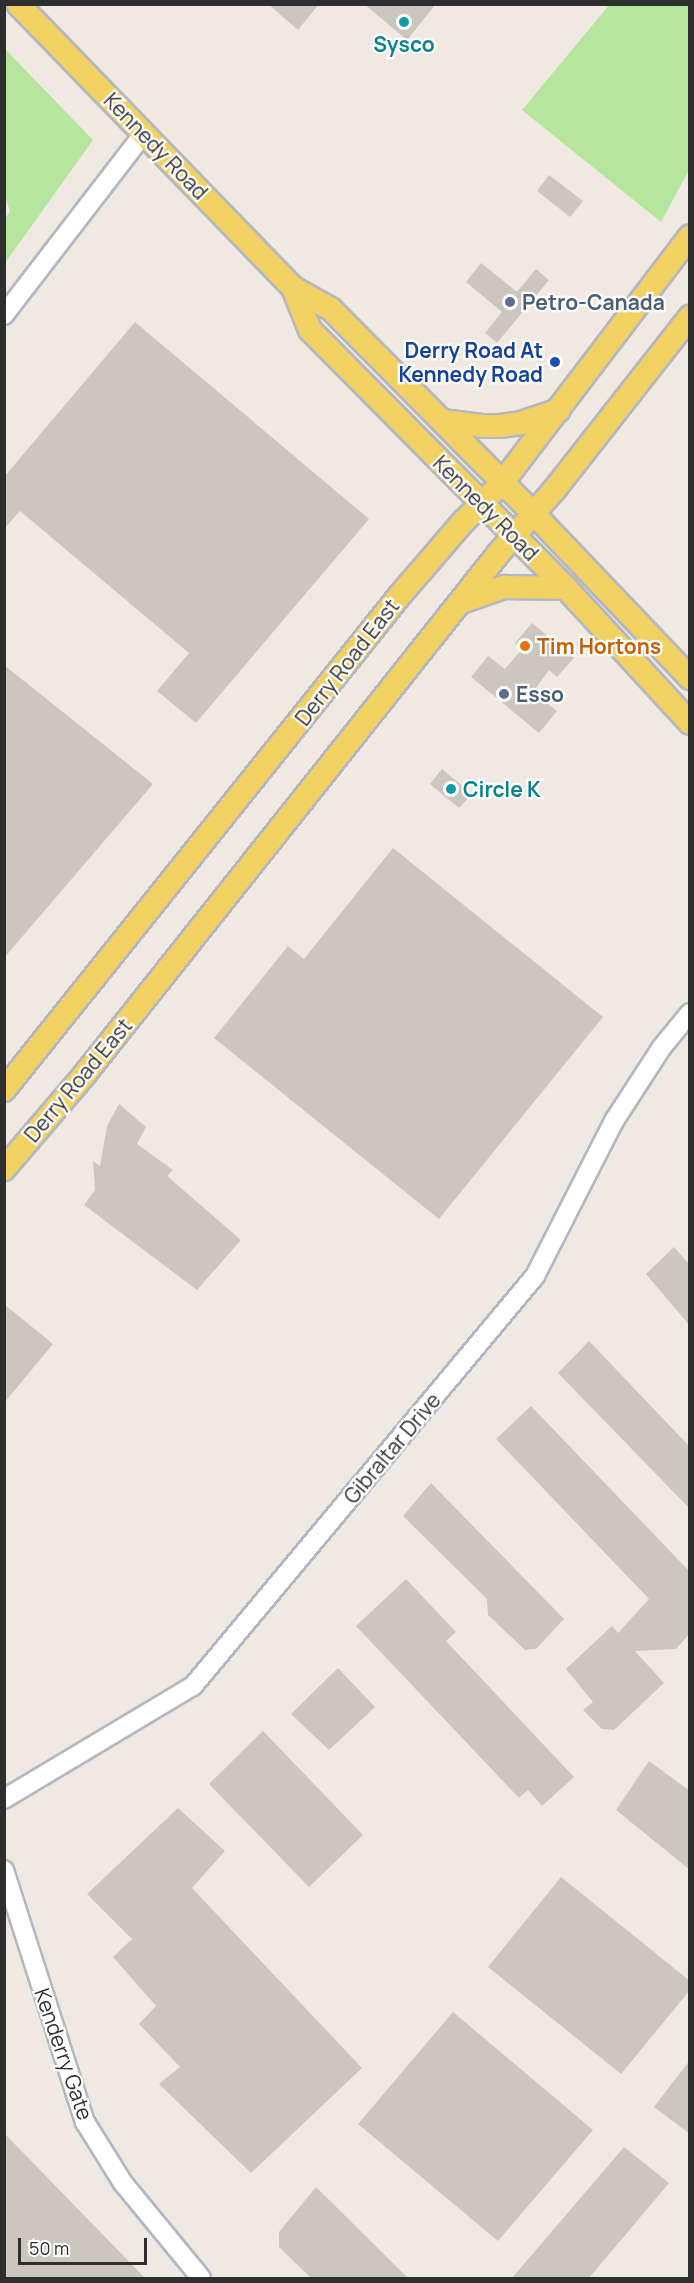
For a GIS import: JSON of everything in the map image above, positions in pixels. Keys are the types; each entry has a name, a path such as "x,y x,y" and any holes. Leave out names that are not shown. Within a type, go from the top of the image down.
{"main road":[{"name":"Kennedy Road","path":"18,4 293,288 331,309 533,513 690,678"},
{"name":"Derry Road East","path":"4,1090 401,594 482,501 502,483 690,236"},
{"name":"Kennedy Road","path":"293,288 310,330 482,501 566,588 690,723"},
{"name":"Derry Road East","path":"4,1168 85,1074 690,317"},
{"path":"442,421 500,426 521,423 559,410"},
{"path":"460,602 504,586 566,588"}],"street":[{"path":"4,315 144,133"},
{"name":"Gibraltar Drive","path":"4,1798 193,1686 535,1276 614,1121 662,1047 690,1013"},
{"name":"Kenderry Gate","path":"4,1870 85,2122 123,2183 201,2278"}],"green space":[{"path":"610,4 689,5 689,170 661,222 522,110"},
{"path":"5,49 93,140 5,263 5,219 10,211 4,195"}],"building":[{"name":"Sysco","path":"268,4 319,4 298,30"},
{"name":"Sysco","path":"364,4 436,4 407,40"},
{"path":"549,175 583,201 570,217 537,191"},
{"path":"481,263 517,292 536,269 549,280 497,343 485,333 502,312 466,282"},
{"path":"135,322 369,519 196,723 157,691 189,653 20,511 4,529 4,477"},
{"path":"532,623 574,658 557,677 549,670 533,692 557,711 539,733 471,677 488,656 505,669 522,649 515,643"},
{"path":"4,665 153,784 4,958"},
{"name":"Circle K","path":"442,769 472,794 459,808 430,784"},
{"path":"393,848 603,1017 439,1219 214,1038 288,946 304,959"},
{"path":"119,1104 146,1127 137,1144 173,1170 167,1176 241,1240 197,1290 84,1205 95,1190 93,1161 100,1166 107,1126"},
{"path":"674,1247 690,1265 690,1326 646,1274"},
{"path":"4,1304 53,1344 4,1403"},
{"path":"589,1341 690,1447 690,1509 558,1373"},
{"path":"531,1406 690,1572 690,1633 676,1649 635,1651 664,1683 614,1730 602,1729 583,1710 593,1702 566,1669 612,1626 618,1633 649,1599 496,1439"},
{"path":"431,1483 564,1619 536,1649 525,1650 488,1615 487,1599 403,1516"},
{"path":"406,1579 456,1632 446,1641 574,1777 542,1806 528,1790 519,1798 356,1626"},
{"path":"338,1668 375,1707 329,1750 291,1714"},
{"path":"263,1731 363,1835 309,1887 209,1784"},
{"path":"649,1761 690,1791 690,1870 616,1810"},
{"path":"178,1808 225,1851 192,1888 362,2068 251,2173 159,2084 180,2067 139,2024 156,2006 113,1957 132,1939 87,1894"},
{"path":"561,1877 690,1981 690,1990 621,2074 488,1967"},
{"path":"453,2012 593,2130 498,2241 358,2124"},
{"path":"690,2060 690,2134 654,2107"},
{"path":"4,2133 145,2278 4,2278"},
{"path":"624,2147 669,2183 589,2278 512,2278"},
{"path":"316,2187 408,2278 311,2278 279,2247 279,2232"}],"place":[{"name":"Sysco","path":"404,22"},
{"name":"Petro-Canada","path":"510,302"},
{"name":"Derry Road At Kennedy Road","path":"555,362"},
{"name":"Tim Hortons","path":"525,646"},
{"name":"Esso","path":"504,694"},
{"name":"Circle K","path":"451,789"}]}
